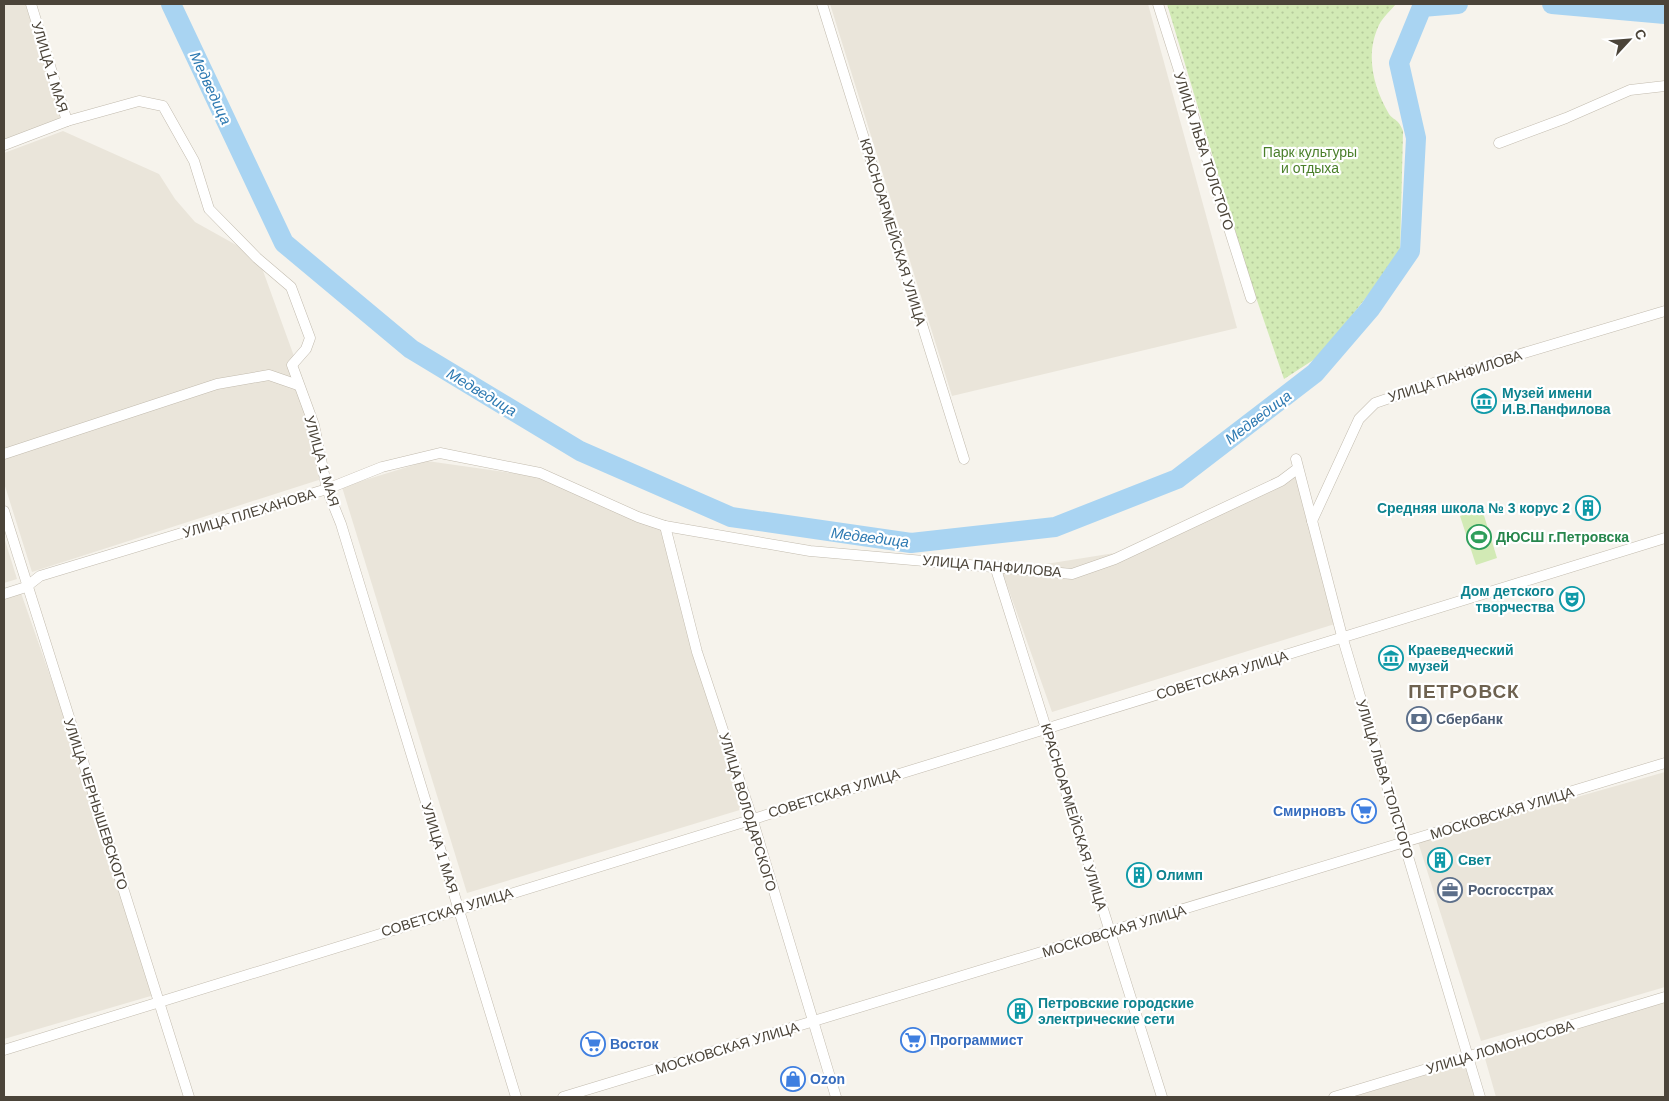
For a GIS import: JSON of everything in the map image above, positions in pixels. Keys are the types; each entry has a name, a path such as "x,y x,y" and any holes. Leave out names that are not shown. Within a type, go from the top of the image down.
{"street":[{"name":"УЛИЦА 1 МАЯ","path":"31,4 67,121 139,101 163,106 194,161 209,208 257,258 291,287 310,338 306,349 292,365 298,386 314,425 327,489 341,524 516,1097"},
{"name":"КРАСНОАРМЕЙСКАЯ УЛИЦА","path":"822,4 964,460"},
{"name":"УЛИЦА ЛЬВА ТОЛСТОГО","path":"1158,4 1251,298"},
{"path":"1499,143 1566,118 1630,90 1665,86"},
{"path":"4,145 67,121"},
{"name":"УЛИЦА ПАНФИЛОВА","path":"1312,521 1359,419 1375,403 1507,358 1665,312"},
{"path":"4,454 217,384 269,375 298,386"},
{"name":"УЛИЦА ПЛЕХАНОВА","path":"4,594 26,587 40,576 327,489 382,467 440,453 540,473 638,518 665,526"},
{"name":"УЛИЦА ЛЬВА ТОЛСТОГО","path":"1296,464 1342,636 1480,1097"},
{"name":"УЛИЦА ПАНФИЛОВА","path":"665,526 810,551 1072,574 1115,559 1281,481 1296,464"},
{"name":"УЛИЦА ЧЕРНЫШЕВСКОГО","path":"4,511 26,587 189,1097"},
{"name":"УЛИЦА ВОЛОДАРСКОГО","path":"665,526 697,652 752,818 836,1097"},
{"name":"СОВЕТСКАЯ УЛИЦА","path":"4,1050 1665,538"},
{"name":"КРАСНОАРМЕЙСКАЯ УЛИЦА","path":"995,566 1026,667 1048,728 1109,933 1162,1097"},
{"name":"МОСКОВСКАЯ УЛИЦА","path":"563,1097 1665,763"},
{"name":"УЛИЦА ЛОМОНОСОВА","path":"1334,1097 1665,997"}],"shaded area":[{"path":"4,4 31,4 67,117 4,140"},
{"path":"830,4 1148,4 1237,328 952,396"},
{"path":"63,131 159,174 175,199 195,222 258,257 299,370 328,477 32,572 4,483 4,153"},
{"path":"427,461 547,478 659,521 743,809 467,893 342,487"},
{"path":"1300,474 1338,623 1052,712 1002,571 1121,552"},
{"path":"4,537 17,579 4,583"},
{"path":"21,593 161,993 4,1039 4,599"},
{"path":"1665,772 1665,987 1481,1041 1418,842"},
{"path":"1665,1000 1665,1097 1496,1097 1484,1055"},
{"path":"1468,1062 1477,1097 1352,1097"}],"green space":[{"name":"Парк культуры и отдыха","path":"1167,4 1396,4 1379,25 1372,47 1372,59 1375,82 1383,104 1403,131 1400,254 1321,355 1284,379 1249,277"},
{"name":"ДЮСШ г.Петровска","path":"1482,509 1497,558 1476,565 1460,516"}],"waterway":[{"name":"Медведица","path":"171,4 284,243 411,349 580,451 731,517 911,543 1055,527 1177,479 1315,373 1370,309 1410,251 1416,138 1399,63 1422,7 1458,4"},
{"name":"Медведица","path":"1552,4 1665,14"}],"place":[{"name":"Музей имени И.В.Панфилова","path":"1484,401"},
{"name":"Средняя школа № 3 корус 2","path":"1588,508"},
{"name":"ДЮСШ г.Петровска","path":"1479,537"},
{"name":"Дом детского творчества","path":"1572,599"},
{"name":"Краеведческий музей","path":"1391,658"},
{"name":"Сбербанк","path":"1419,719"},
{"name":"Смирновъ","path":"1364,811"},
{"name":"Свет","path":"1440,860"},
{"name":"Олимп","path":"1139,875"},
{"name":"Росгосстрах","path":"1450,890"},
{"name":"Петровские городские электрические сети","path":"1020,1011"},
{"name":"Программист","path":"913,1040"},
{"name":"Восток","path":"593,1044"},
{"name":"Ozon","path":"793,1079"}],"district":[{"name":"ПЕТРОВСК","path":"1464,691"}]}
